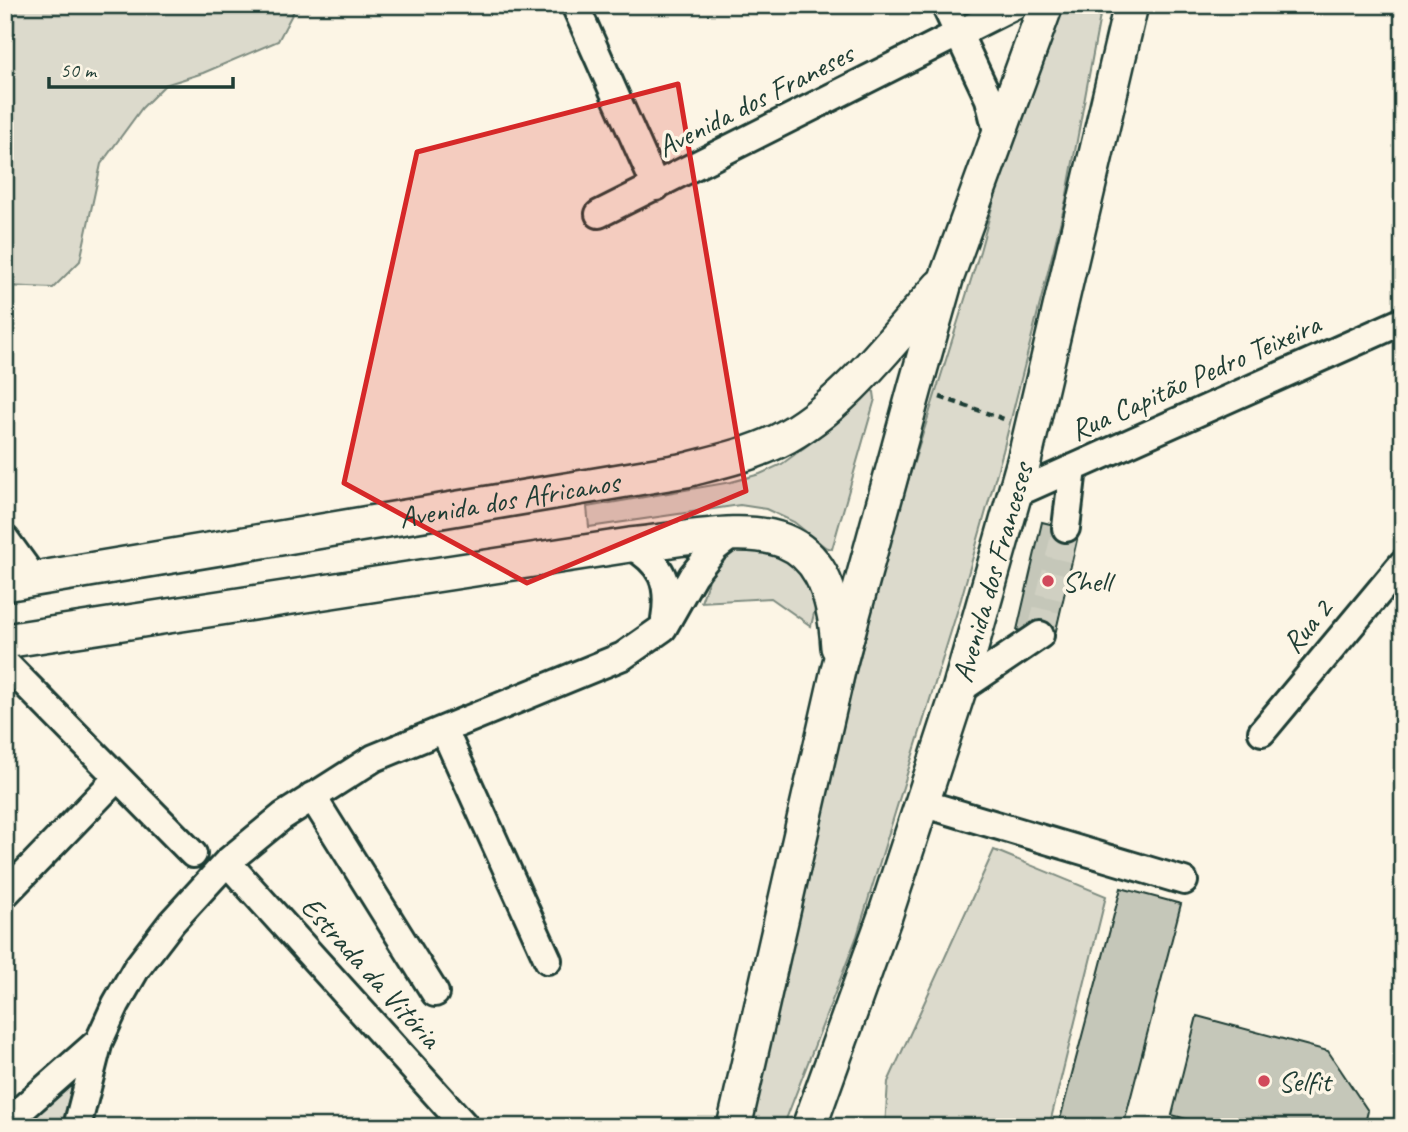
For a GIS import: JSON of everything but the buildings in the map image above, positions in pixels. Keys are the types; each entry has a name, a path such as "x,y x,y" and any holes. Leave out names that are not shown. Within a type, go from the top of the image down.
{"main road":[{"path":"734,1127 839,666 915,388 946,279 1046,5"},
{"name":"Avenida dos Franceses","path":"809,1127 885,916 959,690 1015,494 1131,5"},
{"name":"Avenida dos Africanos","path":"20,582 686,470 738,456 779,440 811,419 846,390 946,279"},
{"name":"Avenida dos Africanos","path":"5,641 630,545 763,533 776,536 799,548 816,566 833,604 839,666"}],"street":[{"path":"575,5 656,187"},
{"path":"945,5 989,99 998,135"},
{"name":"Avenida dos Franeses","path":"600,214 1015,5"},
{"name":"Rua Capitão Pedro Teixeira","path":"1015,494 1403,321"},
{"path":"1066,528 1073,468"},
{"path":"77,1127 99,1041 136,968 227,862 312,796 374,758 623,656 663,628 698,568 715,548 733,534"},
{"path":"5,539 20,582"},
{"path":"630,545 649,558 665,582 667,601 663,628"},
{"name":"Rua 2","path":"1262,732 1403,563"},
{"path":"959,690 1040,635"},
{"path":"5,663 192,855"},
{"path":"444,730 548,960"},
{"path":"5,894 116,779"},
{"path":"312,796 435,993"},
{"path":"922,803 1184,881"},
{"name":"Estrada da Vitória","path":"227,862 466,1127"},
{"path":"5,1124 99,1041"}],"path":[{"path":"915,388 1031,428"}],"highlighted area":[{"path":"678,84 746,491 527,583 344,483 417,152"}],"shaded area":[{"path":"5,5 297,5 278,41 203,73 165,85 142,108 101,164 80,261 53,288 5,286"},
{"path":"1062,5 1102,5 1066,200 1003,451 961,599 857,936 783,1127 747,1127 832,766 894,526 980,251 1020,106"},
{"path":"867,388 874,392 875,399 832,549 825,547 794,522 766,509 740,505 589,527 587,507 731,482 760,474 782,464 809,444"},
{"path":"748,548 784,557 807,578 817,601 811,626 771,598 701,602 719,561 732,551"},
{"path":"994,850 1106,896 1049,1127 885,1127 888,1082"},
{"path":"75,1078 61,1127 21,1127"}],"tunnel":[{"path":"1040,635 1066,528"}],"place":[{"name":"Shell","path":"1048,581"},
{"name":"Selfit","path":"1264,1081"}]}
